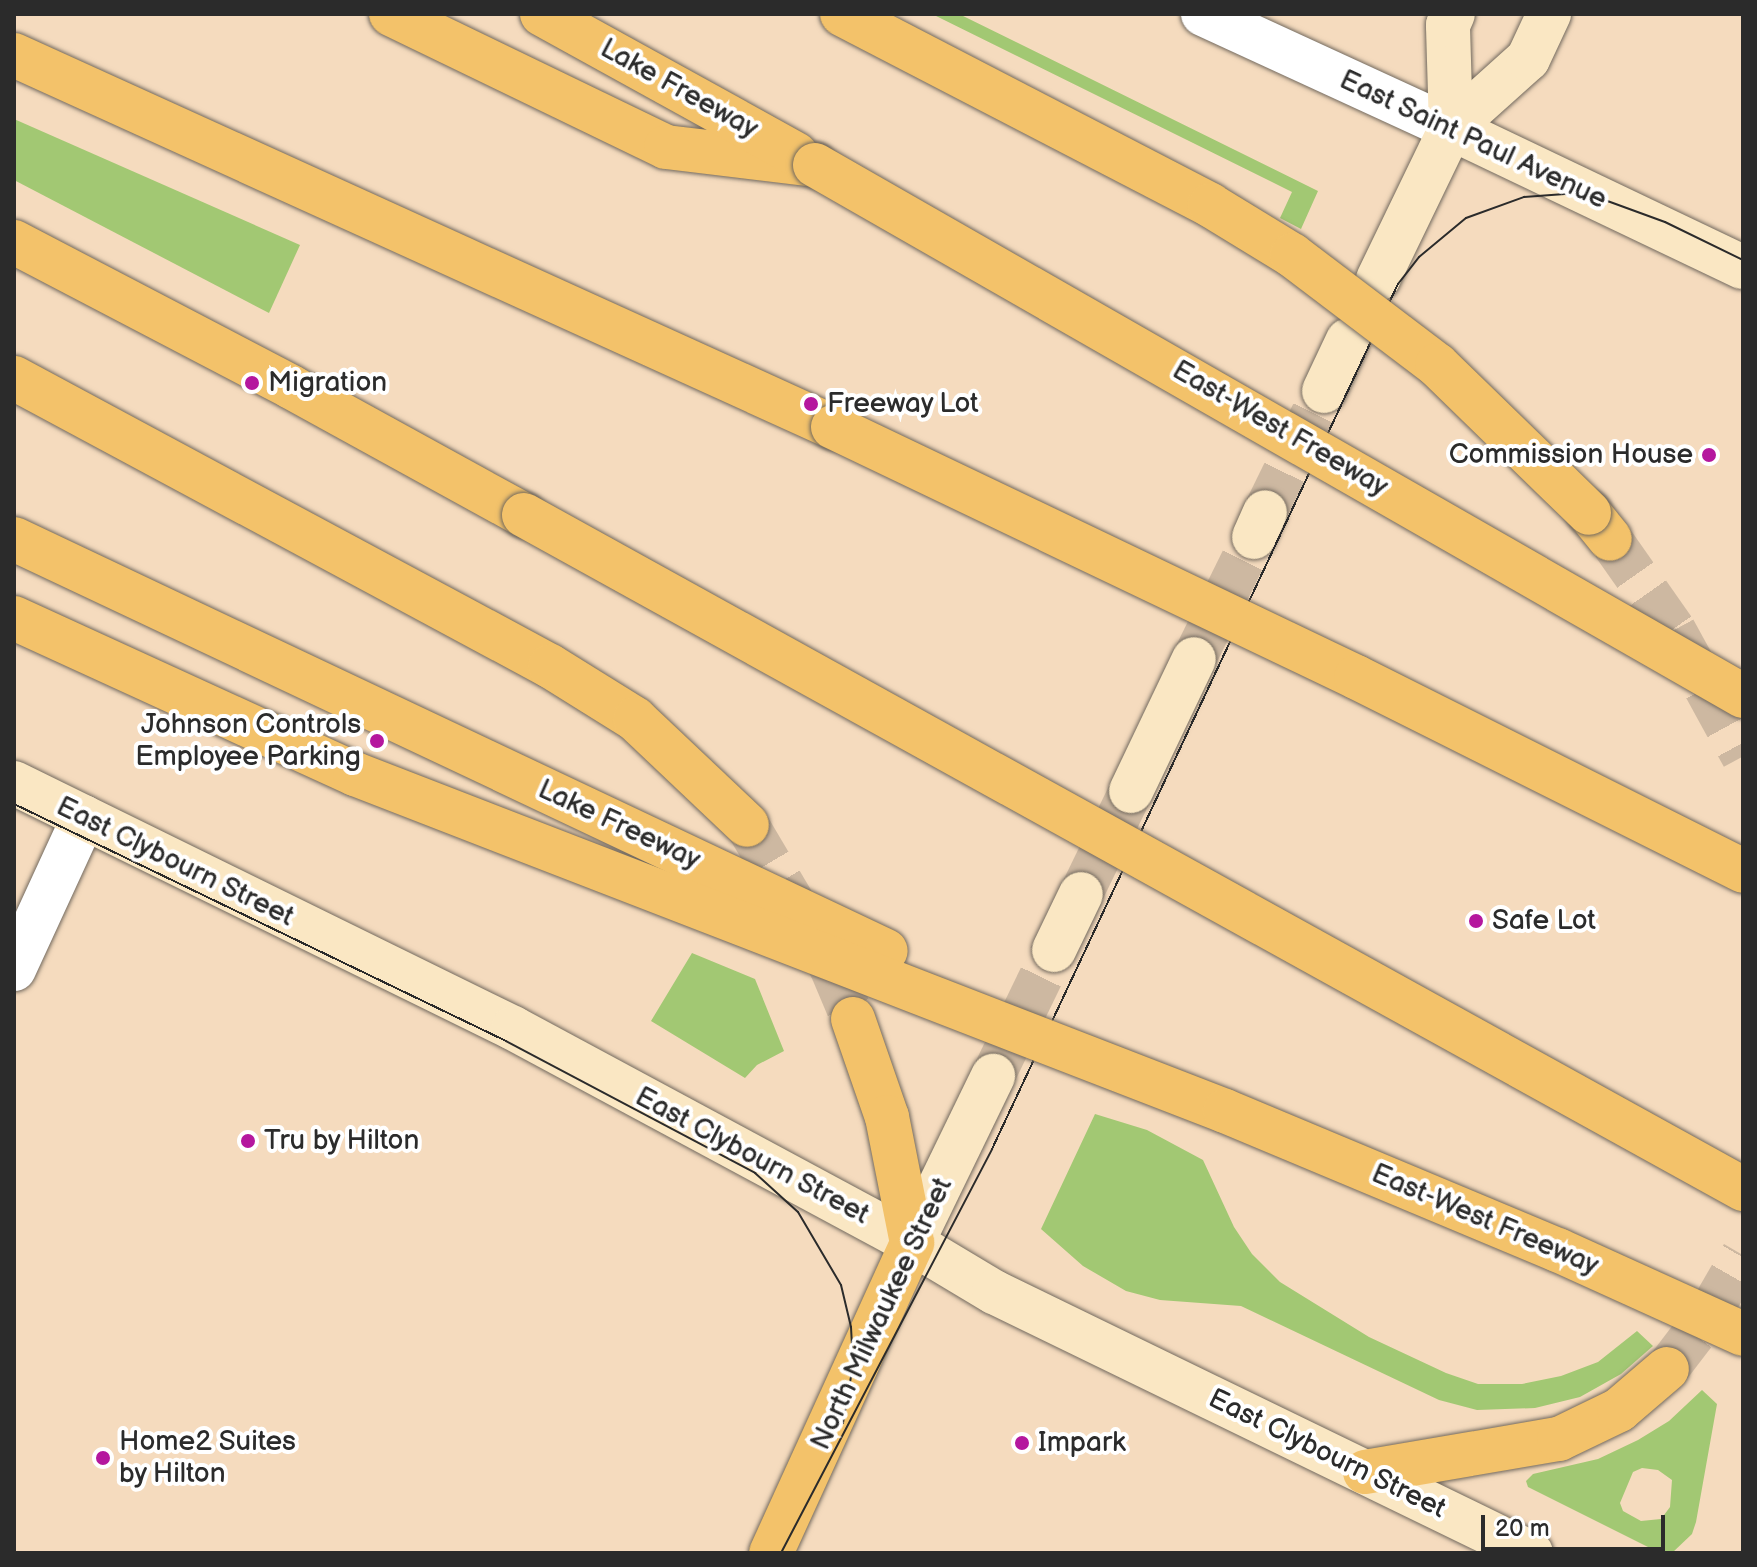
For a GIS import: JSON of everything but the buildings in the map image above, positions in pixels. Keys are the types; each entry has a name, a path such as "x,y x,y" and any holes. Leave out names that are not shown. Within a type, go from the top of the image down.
{"main road":[{"path":"391,14 666,147 815,165"},
{"name":"Lake Freeway","path":"542,14 815,165"},
{"path":"842,14 1210,205 1292,255 1437,365 1599,526"},
{"path":"1451,128 1448,25 1453,14"},
{"path":"1378,279 1451,128 1528,59 1549,14"},
{"path":"16,55 1014,513 1613,803 1743,871"},
{"name":"East Saint Paul Avenue","path":"1451,128 1743,267"},
{"name":"East-West Freeway","path":"815,165 1743,696"},
{"path":"14,242 291,387 1743,1189"},
{"path":"1324,391 1348,340"},
{"path":"14,378 550,666 635,719 747,825"},
{"name":"Lake Freeway","path":"14,539 1225,1111"},
{"path":"14,618 355,774 1225,1111"},
{"path":"1131,791 1194,659"},
{"name":"East Clybourn Street","path":"14,783 513,1028 912,1243 994,1292 1531,1553"},
{"path":"1054,950 1081,894"},
{"path":"853,1019 887,1117 912,1243"},
{"name":"North Milwaukee Street","path":"771,1553 912,1243 993,1076"},
{"name":"East-West Freeway","path":"1225,1111 1558,1250 1743,1334"},
{"path":"1365,1472 1559,1439 1619,1410 1667,1369"}],"street":[{"name":"East Saint Paul Avenue","path":"1203,14 1451,128"},
{"path":"14,969 84,817"}],"green space":[{"path":"932,14 959,14 1318,191 1301,229 1280,218 1292,192"},
{"path":"14,119 300,245 269,313 14,180"},
{"path":"692,953 755,979 784,1051 757,1065 745,1078 651,1021"},
{"path":"1095,1114 1147,1130 1203,1160 1234,1227 1252,1254 1280,1282 1369,1337 1446,1373 1478,1384 1522,1384 1561,1376 1598,1362 1637,1331 1653,1346 1621,1374 1580,1397 1535,1408 1477,1410 1439,1400 1241,1306 1160,1300 1126,1291 1083,1266 1041,1229"},
{"path":"1702,1390 1717,1404 1696,1522 1692,1534 1672,1553 1660,1553 1528,1487 1526,1481 1533,1474 1598,1459 1669,1421","holes":["1642,1468 1658,1470 1672,1480 1670,1507 1661,1519 1641,1521 1623,1511 1620,1503 1633,1472"]}],"tunnel":[{"path":"1265,512 1324,391"},
{"path":"1194,659 1254,537"},
{"path":"1610,539 1674,630 1743,756"},
{"path":"1081,894 1131,791"},
{"path":"747,825 831,967 853,1019"},
{"path":"993,1076 1054,950"},
{"path":"1667,1369 1709,1314 1743,1255"}],"tram line":[{"path":"781,1553 992,1149 1398,284 1419,257 1466,218 1524,197 1565,194 1602,199 1665,222 1743,260"},
{"path":"14,804 506,1041 755,1173 798,1212 841,1285 851,1327 853,1365 843,1423"}],"place":[{"name":"Migration","path":"252,383"},
{"name":"Freeway Lot","path":"811,404"},
{"name":"Commission House","path":"1709,455"},
{"name":"Johnson Controls Employee Parking","path":"377,741"},
{"name":"Safe Lot","path":"1476,921"},
{"name":"Tru by Hilton","path":"248,1141"},
{"name":"Impark","path":"1022,1443"},
{"name":"Home2 Suites by Hilton","path":"103,1458"}]}
